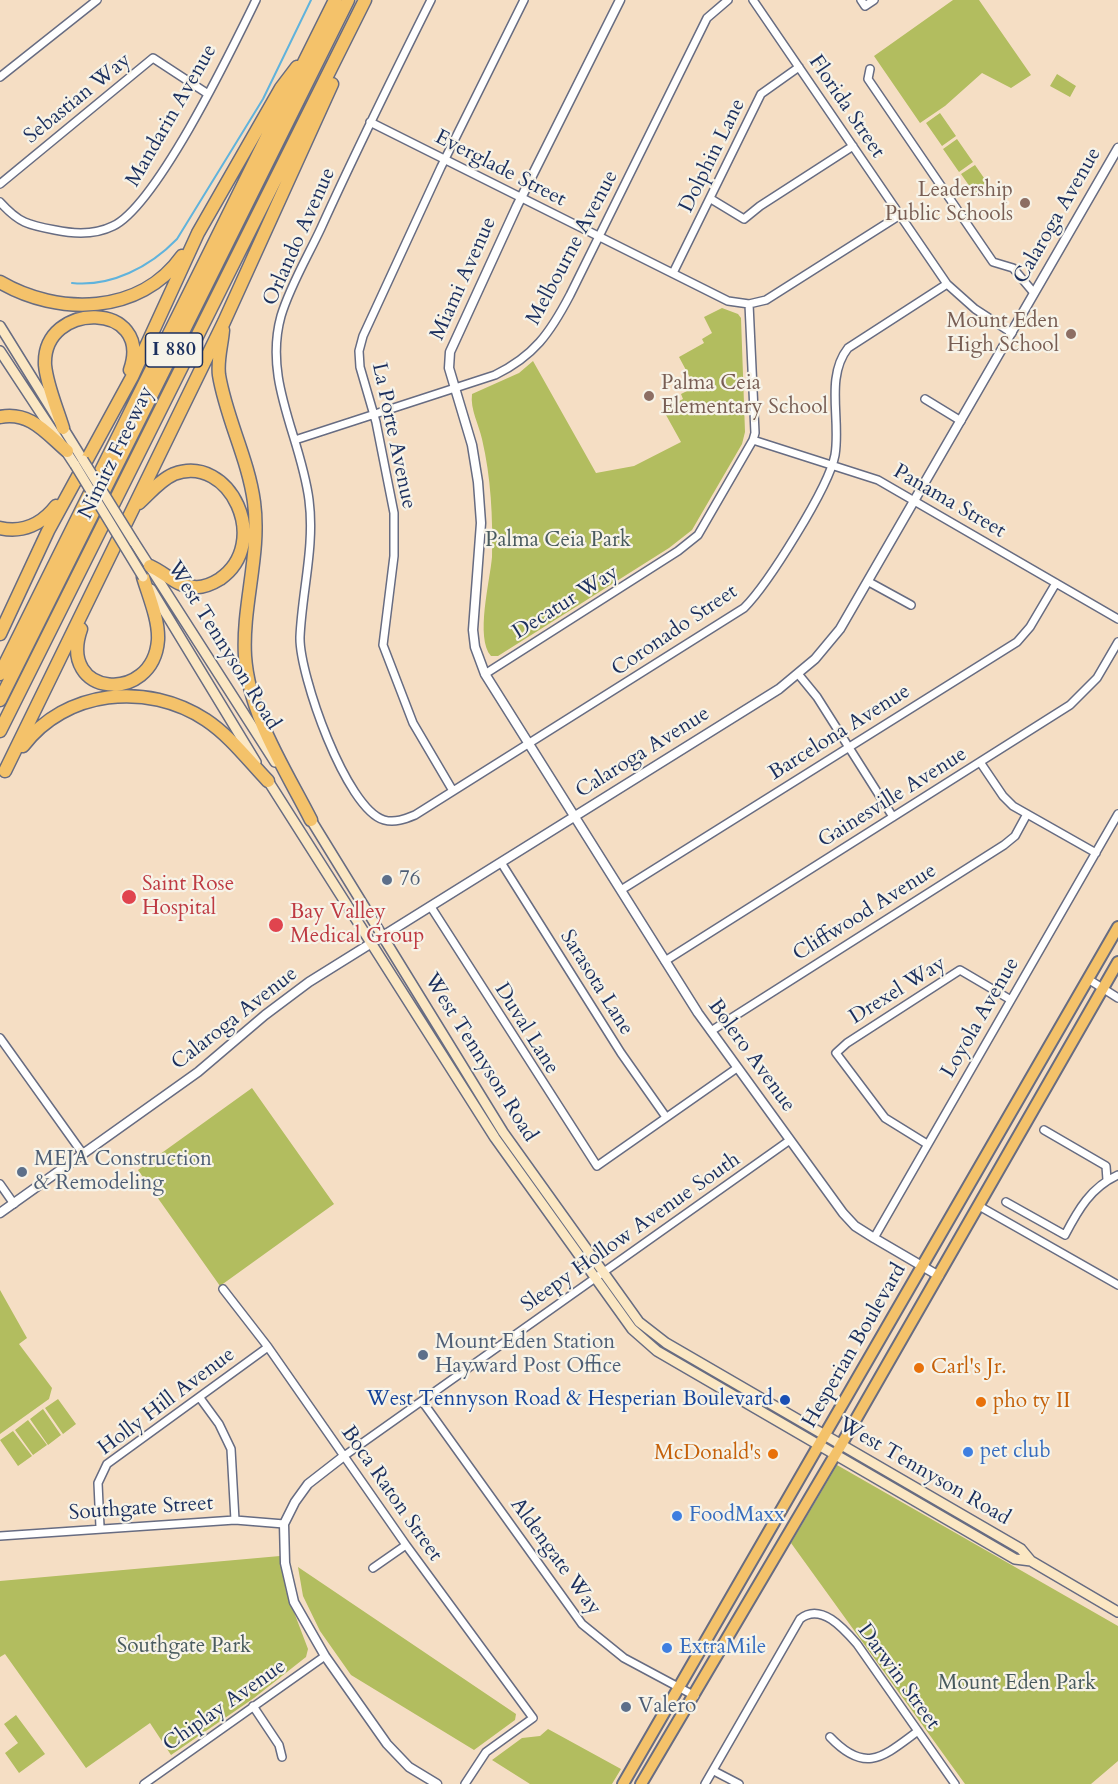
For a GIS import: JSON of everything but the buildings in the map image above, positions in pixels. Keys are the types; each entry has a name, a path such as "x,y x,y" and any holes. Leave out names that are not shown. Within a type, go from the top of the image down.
{"highway":[{"name":"Nimitz Freeway","path":"0,674 335,0"},
{"name":"I 880","path":"0,700 348,0"},
{"name":"I 880","path":"306,118 303,107 356,0"},
{"name":"Nimitz Freeway","path":"0,731 365,0"},
{"path":"0,528 18,530 50,514 115,410 198,233 281,88 313,46"},
{"path":"3,775 224,322 332,84 329,72"},
{"path":"0,282 31,297 50,302 70,305 111,302 141,292 164,277 198,233"},
{"path":"63,428 45,364 48,348 54,337 72,320 87,316 104,318 122,327 130,338 133,359 115,410"},
{"path":"224,322 219,372 251,484 255,517 256,544 245,657 252,694 264,726 312,820"},
{"path":"0,417 21,416 29,419 67,451"},
{"path":"0,634 79,466"},
{"path":"134,508 174,474 193,473 206,475 224,486 234,498 243,517 244,529 240,555 228,574 210,585 196,588 179,584 150,566"},
{"path":"97,582 77,640 77,659 88,677 97,682 119,685 138,678 155,656 157,627 143,577"},
{"path":"3,775 34,731 58,712 87,701 127,697 167,702 204,719 226,736 268,782"}],"main road":[{"name":"West Tennyson Road","path":"0,326 63,428 79,466 143,577 268,782 495,1138 632,1329 657,1351 835,1456 1015,1559 1031,1561"},
{"name":"West Tennyson Road","path":"0,351 67,451 150,566 312,820 503,1132 639,1322 666,1343 1021,1549 1031,1561 1118,1612"},
{"name":"Hesperian Boulevard","path":"623,1784 1118,927"},
{"name":"Hesperian Boulevard","path":"641,1784 842,1445 1118,962"}],"street":[{"path":"0,76 97,0"},
{"name":"Mandarin Avenue","path":"0,202 17,220 36,226 87,233 114,226 135,209 149,193 208,94 256,0"},
{"name":"Orlando Avenue","path":"400,820 383,819 373,814 355,794 310,692 302,662 300,637 311,524 307,489 277,380 276,342 282,315 370,122 431,0"},
{"name":"La Porte Avenue","path":"453,791 413,723 384,645 394,556 394,513 374,415 360,368 363,336 444,160 524,0"},
{"name":"Miami Avenue","path":"575,818 485,674 475,647 473,630 481,534 478,482 472,445 449,368 450,352 521,199 620,0"},
{"name":"Melbourne Avenue","path":"295,440 456,389 509,368 539,345 554,326 707,18 728,0"},
{"name":"Florida Street","path":"753,0 947,284 975,309 1012,333"},
{"path":"863,3 874,0"},
{"name":"Sebastian Way","path":"0,184 153,58 208,94"},
{"name":"Dolphin Lane","path":"673,273 761,94 799,67"},
{"path":"870,69 868,79 993,262 1013,268 1034,293"},
{"name":"Everglade Street","path":"370,122 728,301 749,304"},
{"path":"711,199 744,219 760,206 853,146"},
{"name":"Calaroga Avenue","path":"0,1214 206,1065 287,998 799,675 830,643 869,582 1118,148"},
{"path":"749,304 766,300 900,215"},
{"name":"Coronado Street","path":"400,820 415,815 744,608 768,580 824,485 832,465 837,434 836,368 841,357 848,348 947,284"},
{"name":"Decatur Way","path":"485,674 689,544 702,530 755,433 749,304"},
{"path":"925,399 961,421"},
{"name":"Panama Street","path":"753,440 878,480 1118,619"},
{"path":"869,582 911,605"},
{"name":"Barcelona Avenue","path":"621,890 1017,642 1030,627 1056,583"},
{"name":"Gainesville Avenue","path":"665,961 1076,700 1097,678 1118,642"},
{"path":"799,675 817,697 892,817"},
{"path":"980,762 1002,796 1027,814 1096,853"},
{"name":"Cliffwood Avenue","path":"711,1032 1004,845 1015,836 1027,814"},
{"name":"Loyola Avenue","path":"874,1238 1118,814"},
{"name":"Bolero Avenue","path":"575,818 711,1032 843,1212 855,1226 939,1276"},
{"name":"Sarasota Lane","path":"502,864 621,1053 666,1117"},
{"name":"Duval Lane","path":"431,908 597,1166 666,1117"},
{"name":"Drexel Way","path":"927,1144 885,1118 836,1053 847,1043 960,970 1011,1000"},
{"path":"1088,979 1118,998"},
{"path":"0,1038 83,1154"},
{"path":"666,1117 737,1068"},
{"path":"1044,1130 1106,1166 1107,1180"},
{"name":"Sleepy Hollow Avenue South","path":"344,1456 790,1140"},
{"path":"1006,1202 1065,1235 1082,1203 1107,1180 1118,1175"},
{"path":"0,1184 14,1204"},
{"path":"979,1206 1118,1285"},
{"name":"Boca Raton Street","path":"223,1289 268,1347 406,1545 533,1718 486,1752 465,1784"},
{"name":"Holly Hill Avenue","path":"100,1527 98,1483 107,1464 268,1347"},
{"path":"200,1398 219,1424 231,1449 234,1520"},
{"name":"Aldengate Way","path":"422,1401 582,1624 613,1650 695,1696"},
{"path":"344,1456 308,1484 295,1502 284,1524 285,1563 294,1602 325,1656 387,1744 409,1767 437,1784"},
{"name":"Southgate Street","path":"0,1536 100,1527 234,1520 284,1524"},
{"path":"373,1568 406,1545"},
{"name":"Darwin Street","path":"714,1771 800,1619 809,1614 819,1614 840,1625 866,1657 955,1784"},
{"name":"Chiplay Avenue","path":"144,1784 325,1656"},
{"path":"253,1706 279,1745 282,1757"},
{"path":"830,1737 839,1746 865,1760 876,1760 918,1731"},
{"path":"705,1784 714,1771 739,1784"}],"green space":[{"path":"953,0 979,0 1031,75 1011,88 982,73 945,106 920,123 874,56"},
{"path":"1057,74 1076,86 1070,97 1050,86"},
{"path":"940,113 956,136 942,146 926,123"},
{"path":"957,139 973,162 959,172 943,149"},
{"path":"975,165 991,188 977,197 961,174"},
{"name":"Palma Ceia Park","path":"722,308 738,314 741,318 745,432 742,444 692,530 669,548 498,656 491,656 486,648 484,623 492,557 491,498 488,468 481,434 473,411 472,394 519,373 533,361 596,473 634,466 681,442 666,415 668,407 683,399 681,394 695,387 679,357 704,343 702,339 712,333 704,317"},
{"path":"252,1088 334,1204 220,1286 138,1170"},
{"path":"0,1290 27,1338 19,1344 52,1388 49,1399 0,1434"},
{"path":"58,1399 76,1424 63,1434 45,1408"},
{"path":"43,1409 61,1435 48,1445 30,1419"},
{"path":"28,1420 47,1445 33,1455 15,1430"},
{"path":"13,1431 32,1456 18,1466 0,1440"},
{"name":"Mount Eden Park","path":"837,1465 1118,1626 1118,1761 1091,1784 965,1784 791,1543"},
{"name":"Southgate Park","path":"280,1556 286,1591 308,1649 306,1657 254,1698 171,1755 150,1723 86,1768 5,1654 0,1657 0,1581"},
{"path":"298,1567 516,1714 515,1720 474,1750 351,1675 320,1631 303,1596"},
{"path":"16,1715 45,1754 19,1773 5,1753 18,1743 4,1724"},
{"path":"548,1729 621,1769 612,1784 530,1784 492,1760 522,1738 540,1736"}],"waterway":[{"path":"72,283 101,282 129,273 155,258 177,239 263,99 311,0"}],"place":[{"name":"Leadership Public Schools","path":"1025,203"},
{"name":"Mount Eden High School","path":"1071,334"},
{"name":"Palma Ceia Elementary School","path":"649,396"},
{"name":"76","path":"387,880"},
{"name":"Saint Rose Hospital","path":"129,897"},
{"name":"Bay Valley Medical Group","path":"276,925"},
{"name":"MEJA Construction & Remodeling","path":"22,1172"},
{"name":"Mount Eden Station Hayward Post Office","path":"423,1355"},
{"name":"Carl's Jr.","path":"919,1368"},
{"name":"West Tennyson Road & Hesperian Boulevard","path":"785,1400"},
{"name":"pho ty II","path":"981,1402"},
{"name":"pet club","path":"968,1452"},
{"name":"McDonald's","path":"773,1454"},
{"name":"FoodMaxx","path":"677,1516"},
{"name":"ExtraMile","path":"667,1648"},
{"name":"Valero","path":"626,1707"}]}
